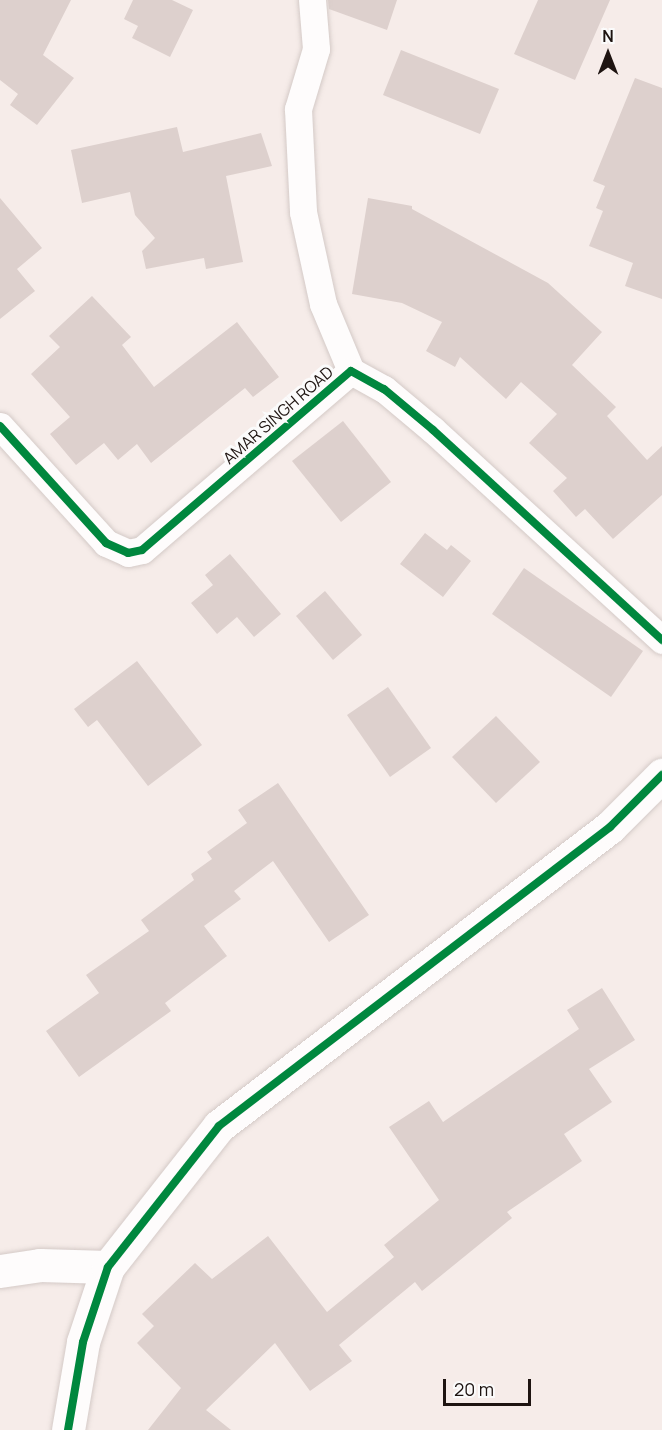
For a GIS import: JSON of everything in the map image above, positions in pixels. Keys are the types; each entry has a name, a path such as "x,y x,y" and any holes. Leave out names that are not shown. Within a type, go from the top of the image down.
{"street":[{"path":"312,0 316,49 298,109 303,212 323,303 351,371"},
{"name":"AMAR SINGH ROAD","path":"0,426 106,543 128,553 142,550 351,371 384,389 433,430 662,640"},
{"path":"68,1430 83,1342 108,1267 219,1126 610,826 662,775"},
{"path":"0,1271 40,1265 108,1267"}],"building":[{"path":"0,0 71,0 43,55 74,78 37,125 10,105 18,94 0,80"},
{"path":"133,0 172,0 193,10 170,57 132,38 138,26 124,19"},
{"path":"328,0 397,0 387,30 329,9"},
{"path":"538,0 610,0 575,80 514,54"},
{"path":"401,50 499,89 480,134 383,95"},
{"path":"635,78 662,88 662,299 625,286 633,263 589,246 603,211 596,208 605,186 593,181"},
{"path":"177,127 183,152 261,133 272,166 226,176 243,262 206,269 204,258 146,269 142,251 155,238 135,215 130,192 82,203 71,150"},
{"path":"0,198 42,248 17,269 35,291 0,319"},
{"path":"368,198 412,206 412,209 548,283 602,332 572,365 616,407 607,416 647,460 662,446 662,495 613,539 585,509 576,517 553,491 567,478 529,443 557,414 521,382 506,399 460,357 455,367 426,351 442,322 402,303 352,294"},
{"path":"92,296 131,337 122,345 154,387 237,322 279,377 253,397 245,388 151,463 137,444 118,460 104,443 76,465 50,434 70,417 31,374 60,347 49,336"},
{"path":"343,421 391,482 341,522 292,461"},
{"path":"425,533 447,550 451,545 471,561 443,597 400,564"},
{"path":"230,554 281,614 254,637 237,617 217,634 191,603 213,585 205,575"},
{"path":"524,568 643,651 611,697 492,614"},
{"path":"325,591 362,635 333,660 296,616"},
{"path":"137,661 202,745 148,786 97,720 88,727 74,709"},
{"path":"388,687 431,748 390,777 347,715"},
{"path":"496,716 540,762 496,803 452,757"},
{"path":"278,783 369,915 329,942 273,861 234,891 241,899 204,926 227,956 165,1003 171,1011 79,1077 46,1031 99,993 86,975 149,931 141,920 194,880 191,874 212,859 207,852 247,823 238,810"},
{"path":"602,988 635,1040 589,1069 612,1102 564,1134 582,1161 507,1212 512,1218 422,1291 415,1282 339,1345 352,1361 310,1391 275,1343 206,1410 231,1430 148,1430 181,1388 137,1343 154,1326 142,1314 195,1263 212,1279 268,1236 327,1312 394,1257 384,1245 439,1200 389,1127 429,1101 443,1122 579,1029 567,1010"}],"cycle path":[{"path":"0,426 106,543 128,553 142,550 351,371 384,389 433,430 662,640"},
{"path":"68,1430 83,1342 108,1267 219,1126 610,827 662,775"}]}
